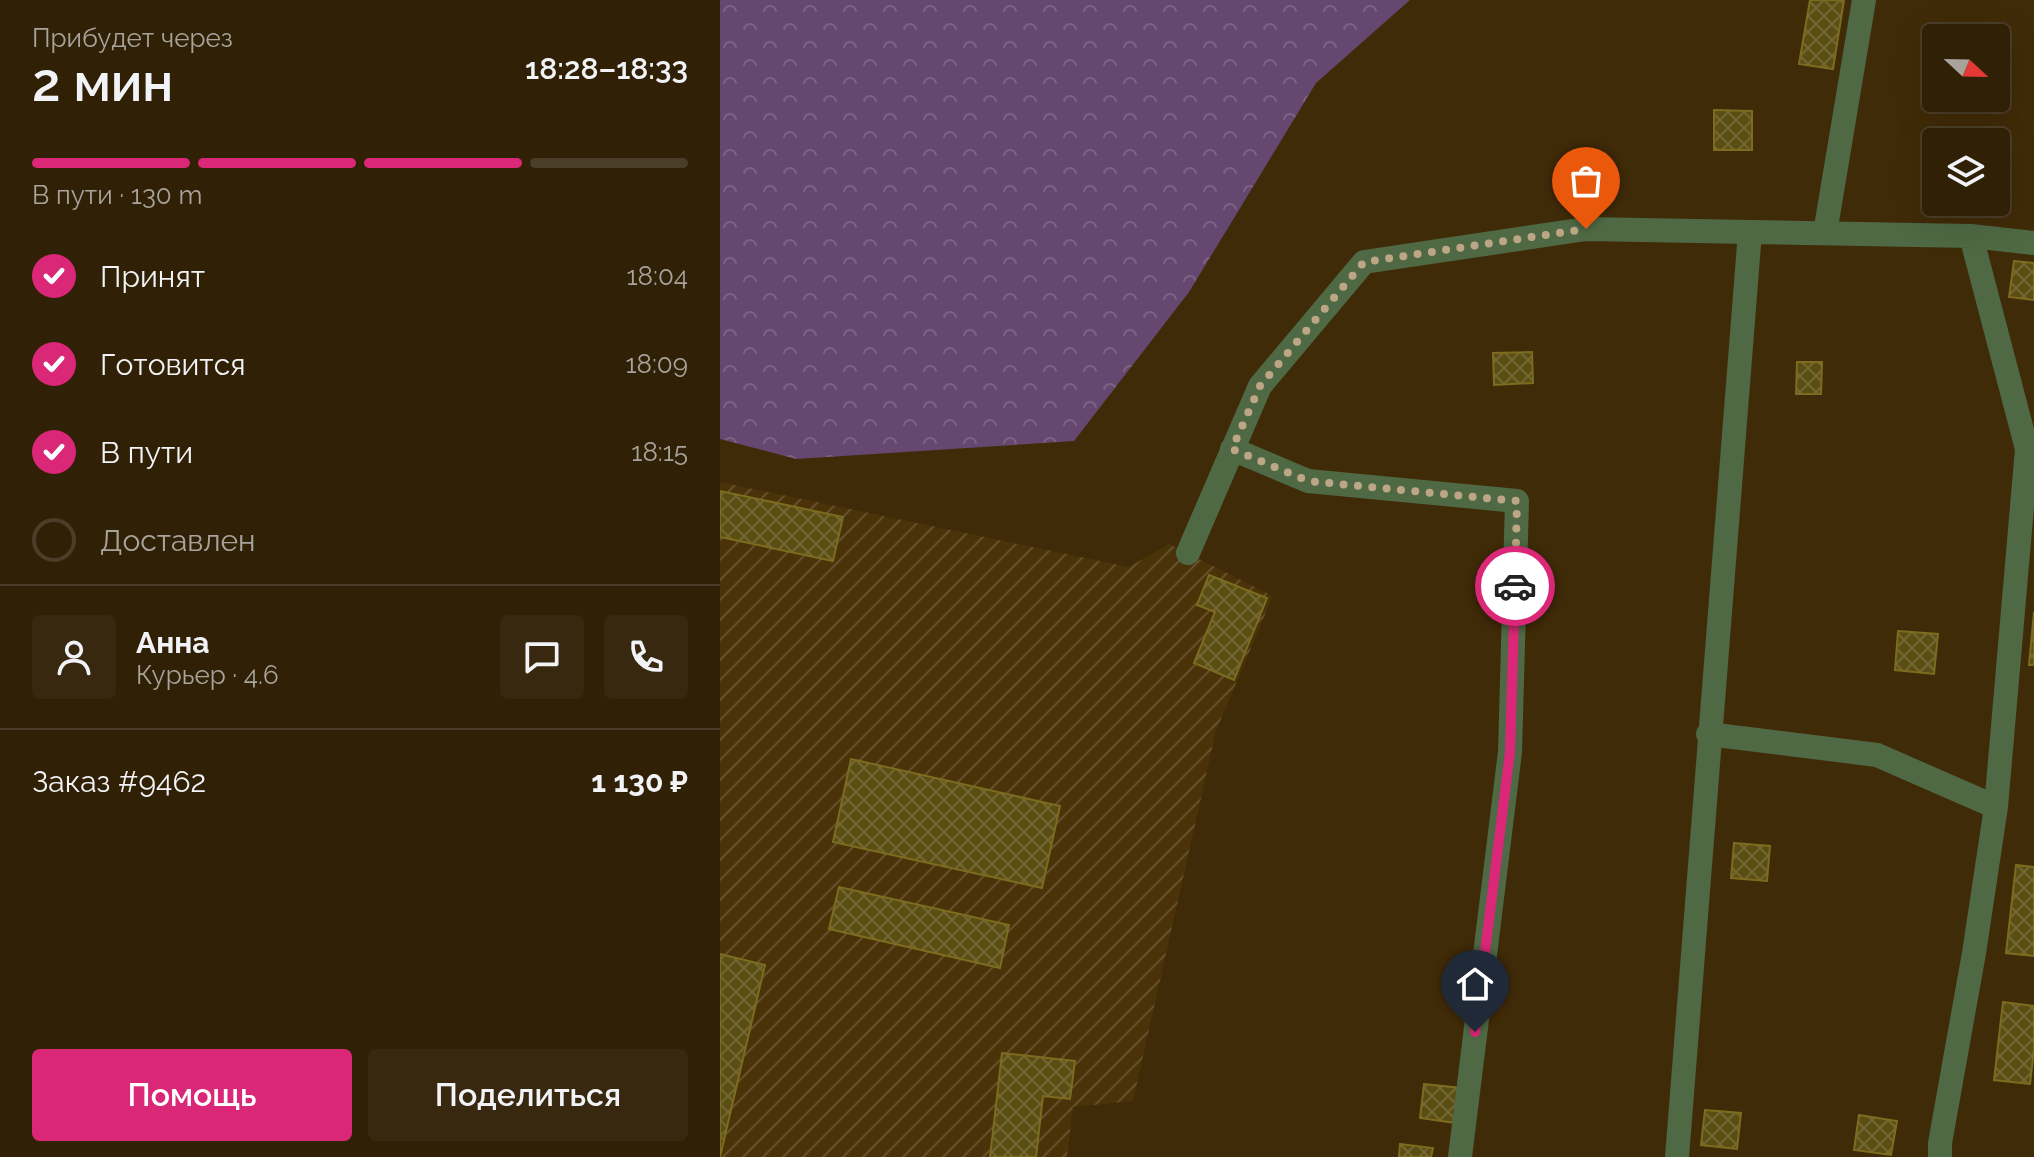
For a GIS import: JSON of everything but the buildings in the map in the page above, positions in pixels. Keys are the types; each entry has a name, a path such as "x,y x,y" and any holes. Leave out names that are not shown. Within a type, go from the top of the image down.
{"street":[{"path":"1825,233 1864,0"},
{"path":"1188,553 1260,386 1364,262 1586,229 1971,236 2034,243"},
{"path":"1677,1157 1750,232"},
{"path":"1940,1157 1996,807 2027,449 1971,236"},
{"path":"1232,449 1308,481 1517,501 1510,752 1460,1157"},
{"path":"1708,734 1877,755 1996,807"}],"shaded area":[{"path":"720,482 1129,567 1169,544 1273,596 1216,731 1133,1101 1073,1107 1067,1157 720,1157"}],"green space":[{"path":"720,0 1410,0 1316,83 1189,292 1074,441 796,459 720,439"}],"way so far":[{"path":"1515,586 1517,501 1308,481 1232,449 1260,386 1364,262 1586,229"}],"route":[{"path":"1475,1032 1510,752 1515,586"}]}
